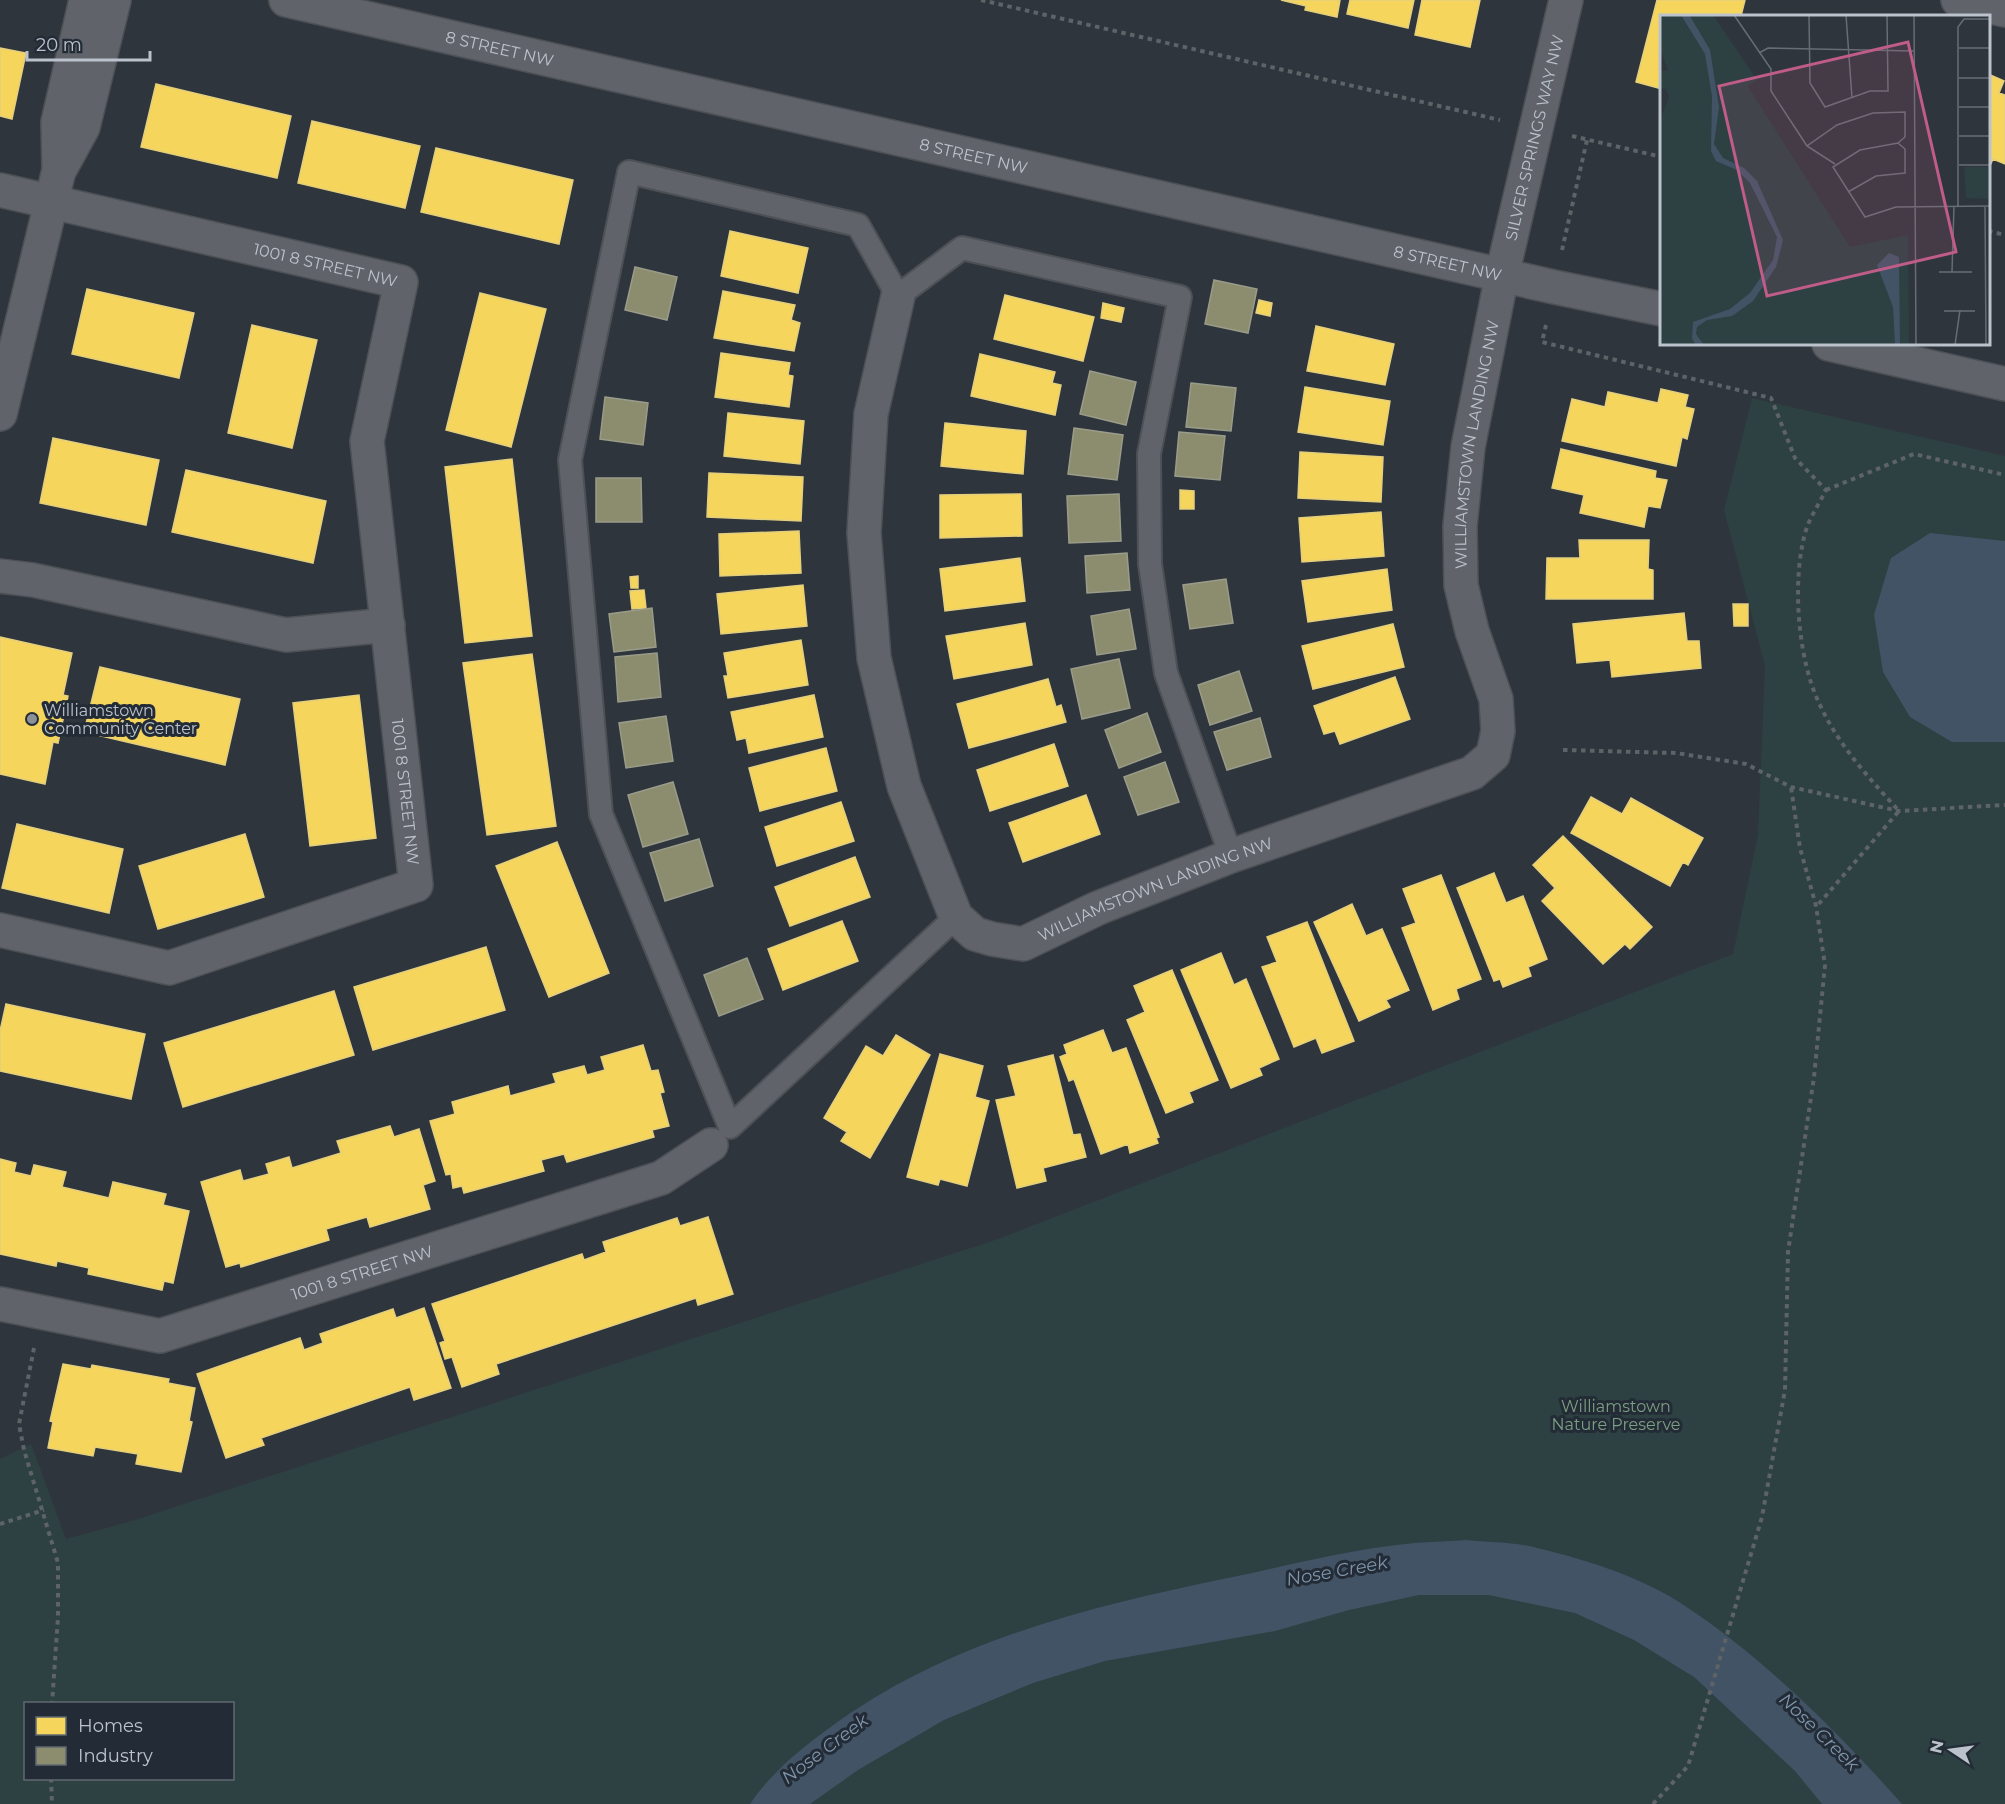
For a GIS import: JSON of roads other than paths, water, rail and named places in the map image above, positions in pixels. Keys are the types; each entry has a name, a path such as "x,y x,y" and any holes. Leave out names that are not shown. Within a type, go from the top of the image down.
{"street":[{"path":"0,414 59,170 58,122 86,0"},
{"path":"59,170 83,128 114,0"},
{"name":"8 STREET NW","path":"286,0 1502,275 1660,309"},
{"name":"SILVER SPRINGS WAY NW","path":"1502,275 1566,0"},
{"path":"1958,0 2005,10"},
{"name":"1001 8 STREET NW","path":"0,190 401,282 367,441 416,885 169,969 0,930"},
{"name":"WILLIAMSTOWN LANDING NW","path":"956,917 975,934 1023,944 1098,908 1231,856 1472,773 1493,756 1498,731 1496,699 1472,631 1461,585 1460,526 1468,447 1502,275"},
{"path":"898,296 870,424 864,533 874,657 904,786 956,917"},
{"path":"1833,345 2005,384"},
{"path":"0,576 33,580 286,635 388,625"},
{"name":"1001 8 STREET NW","path":"0,1304 160,1336 661,1178 721,1136"}],"lane":[{"path":"956,917 721,1136 601,814 570,460 629,172 858,225 898,296 963,248 1180,297 1149,454 1150,564 1166,673 1231,856"}],"water":[{"path":"1930,533 2005,541 2005,742 1952,742 1910,717 1883,672 1874,615 1891,558"},
{"name":"Nose Creek","path":"1466,1540 1529,1546 1567,1556 1626,1575 1679,1602 1739,1645 1797,1696 1825,1722 1902,1804 1822,1804 1795,1771 1694,1677 1634,1640 1575,1613 1489,1595 1419,1595 1349,1610 1275,1631 1105,1661 1033,1683 944,1720 858,1770 810,1804 750,1804 776,1773 796,1754 873,1699 920,1673 1019,1632 1122,1602 1328,1556 1398,1545"}],"place":[{"name":"Williamstown Community Center","path":"32,719"}],"park label":[{"name":"Williamstown Nature Preserve","path":"1616,1415"}]}
